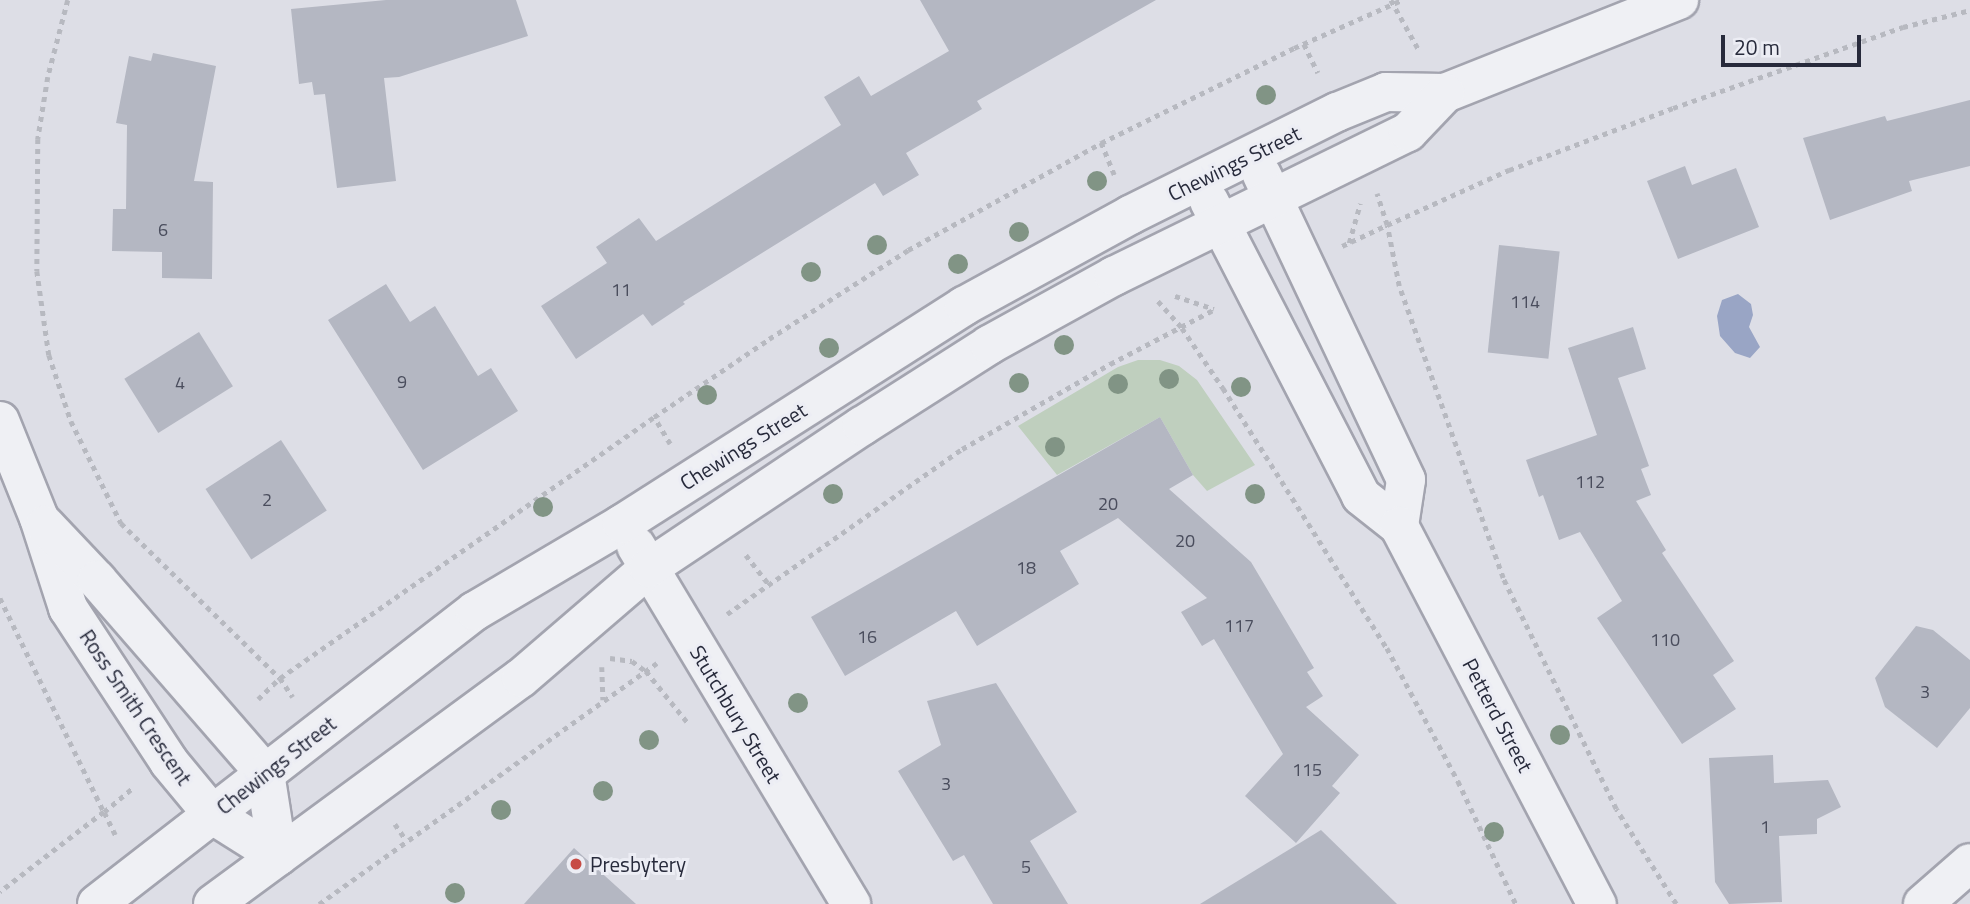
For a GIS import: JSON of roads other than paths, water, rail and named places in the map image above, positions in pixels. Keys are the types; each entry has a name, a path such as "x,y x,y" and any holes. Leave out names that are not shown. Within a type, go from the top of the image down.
{"street":[{"name":"Chewings Street","path":"97,904 474,611 622,524 964,306 1089,236 1337,112 1386,92 1445,93 1679,0"},
{"name":"Chewings Street","path":"214,904 521,678 649,568 843,439 989,345 1114,276 1408,132 1445,93"},
{"path":"1252,155 1406,480 1399,526"},
{"name":"Petterd Street","path":"1198,180 1361,496 1399,526 1597,904"},
{"path":"1089,236 1114,276"},
{"path":"964,306 989,345"},
{"path":"817,400 843,439"},
{"name":"Ross Smith Crescent","path":"0,421 39,518 68,608 169,762 213,815 278,856"},
{"name":"Ross Smith Crescent","path":"39,518 97,580 265,773"},
{"name":"Stutchbury Street","path":"622,524 851,904"},
{"path":"265,773 278,856"},
{"path":"1923,904 1970,863"}],"water":[{"path":"1738,294 1751,304 1753,315 1749,327 1760,347 1750,358 1735,353 1720,336 1717,316 1722,300"}],"place":[{"name":"Presbytery","path":"576,864"}]}
